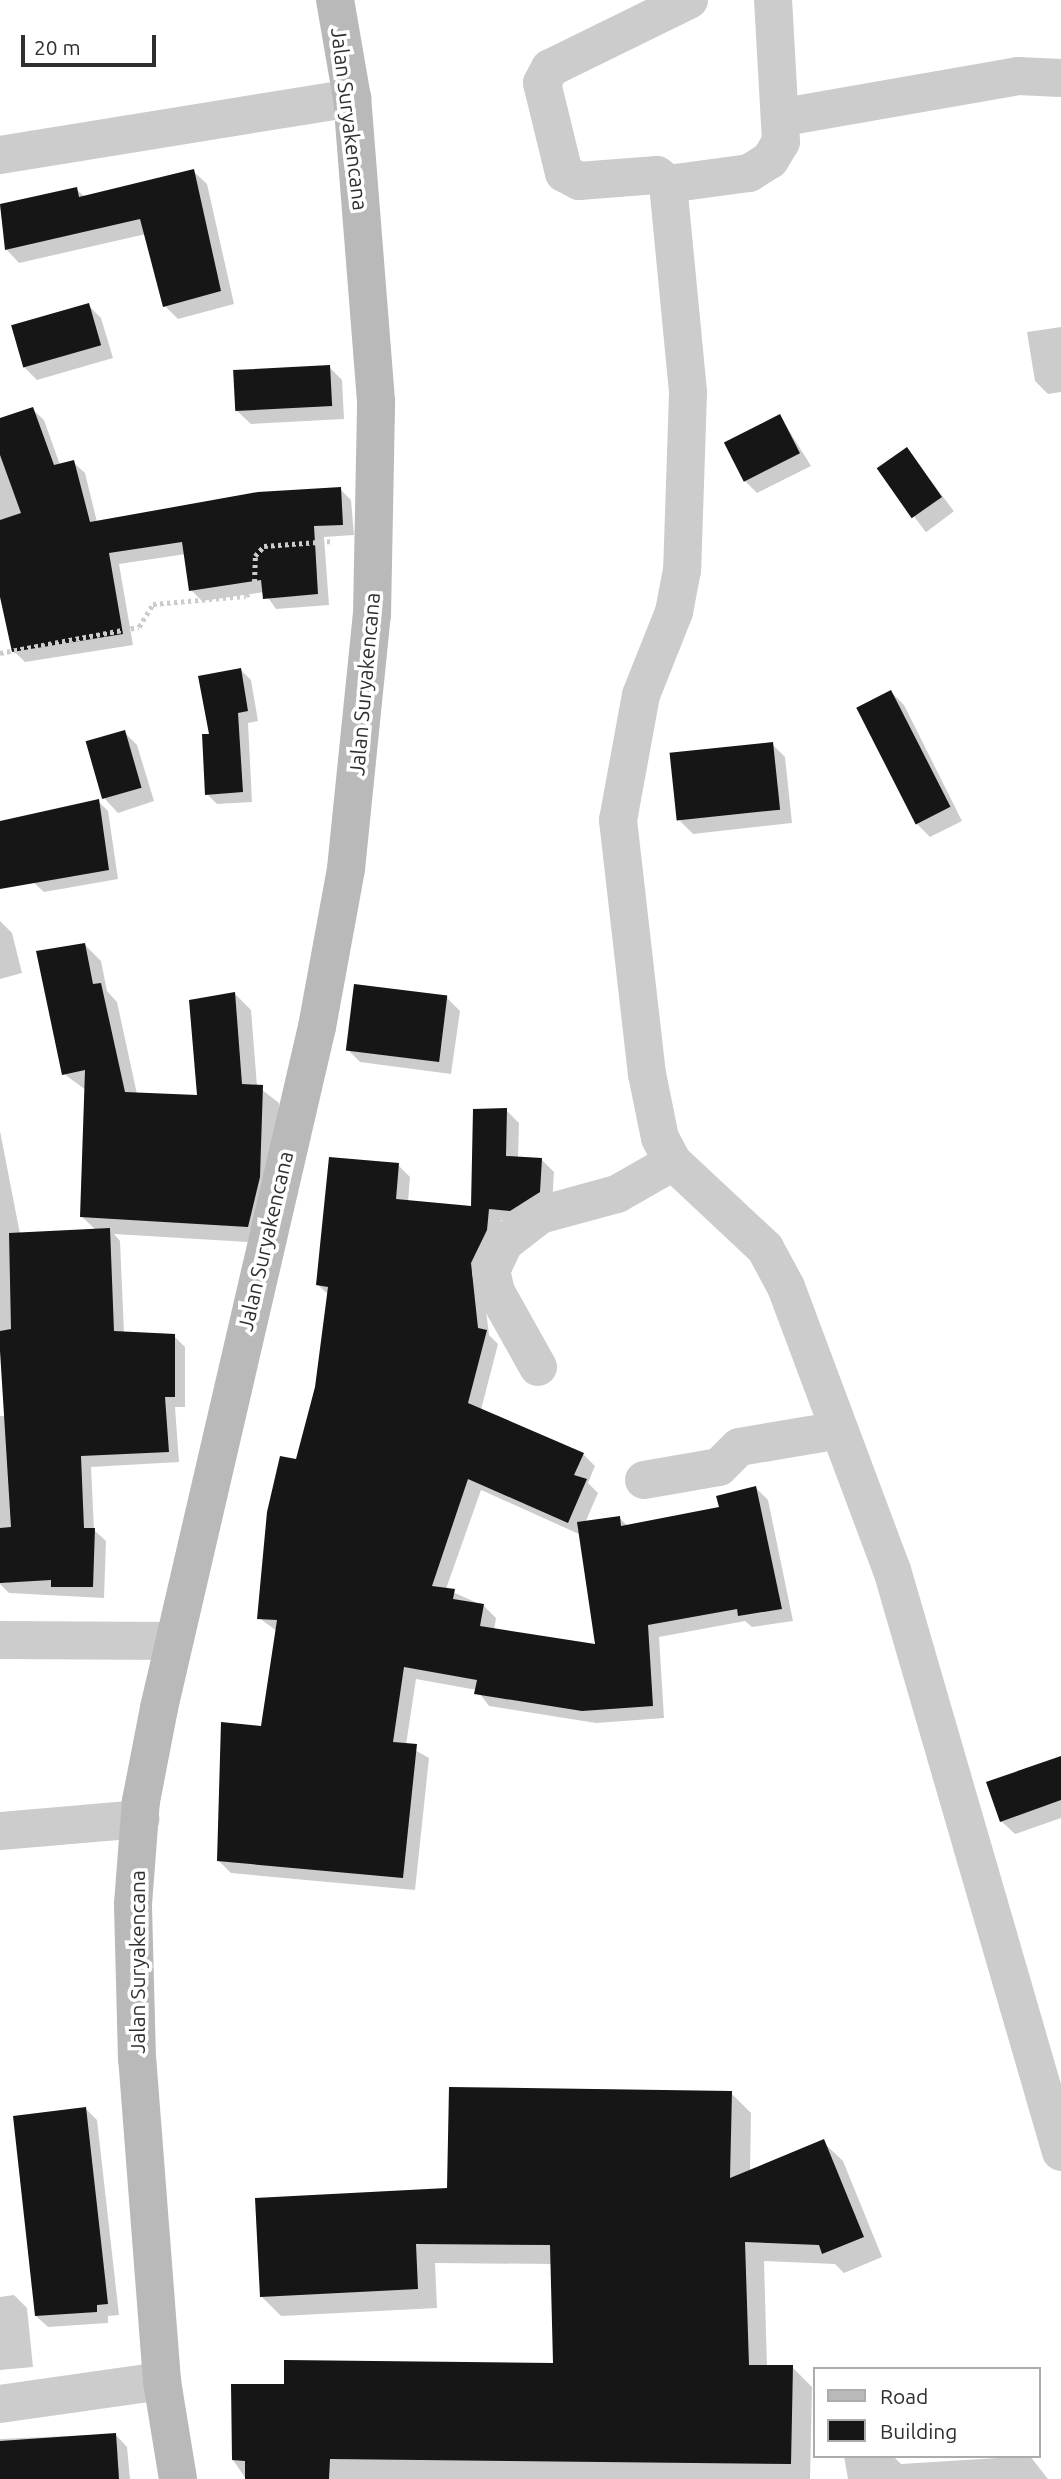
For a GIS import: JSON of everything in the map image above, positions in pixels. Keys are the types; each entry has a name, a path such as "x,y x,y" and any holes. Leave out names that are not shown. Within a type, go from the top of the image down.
{"street":[{"name":"Jalan Suryakencana","path":"178,2479 162,2381 137,2059 133,1904 140,1819 174,1641 317,1027 341,895 372,615 376,401 352,98 335,0"},
{"path":"689,0 543,78 564,173 579,181 657,175 668,184 688,393 682,570 674,612 641,695 618,820 647,1074 660,1138 673,1162 765,1248 839,1430 892,1570 1061,2152"},
{"path":"668,184 749,173 770,160 781,142 784,117 773,0"},
{"path":"784,117 1018,76 1061,78"},
{"path":"0,155 352,98"},
{"path":"538,1367 496,1292 491,1271 504,1243 540,1215 617,1194 673,1162"},
{"path":"644,1480 719,1467 739,1447 839,1430"},
{"path":"0,1640 174,1641"},
{"path":"0,1831 140,1819"},
{"path":"0,2404 162,2381"}],"path":[{"path":"0,653 139,627 153,604 246,596 254,589 255,556 264,546 374,537"}],"building":[{"path":"194,169 221,291 163,307 140,219 5,250 0,204 77,187 79,197"},
{"path":"89,303 101,345 23,368 11,325"},
{"path":"330,365 332,406 235,411 233,370"},
{"path":"33,407 54,465 74,460 90,522 258,492 341,487 343,525 314,526 318,594 263,599 261,580 189,591 182,542 109,553 123,634 12,652 0,597 0,520 21,513 0,455 0,418"},
{"path":"780,414 800,453 744,482 724,443"},
{"path":"907,447 942,497 912,518 877,468"},
{"path":"241,668 248,711 238,713 243,792 205,795 202,734 209,734 198,676"},
{"path":"891,690 950,807 916,824 856,708"},
{"path":"125,730 142,788 102,799 86,741"},
{"path":"773,742 780,810 677,820 670,753"},
{"path":"99,799 109,870 0,889 0,821"},
{"path":"85,943 93,984 101,983 125,1092 197,1095 189,1000 235,992 242,1084 263,1085 260,1177 248,1227 80,1217 85,1070 62,1075 36,951"},
{"path":"354,984 447,995 439,1062 346,1051"},
{"path":"507,1108 506,1156 542,1158 540,1192 510,1211 489,1209 487,1230 471,1263 478,1328 487,1330 468,1403 584,1453 574,1475 587,1479 568,1523 468,1479 432,1586 455,1589 453,1599 484,1604 480,1626 595,1644 577,1522 620,1516 621,1526 719,1507 716,1496 756,1486 782,1609 738,1616 737,1609 648,1625 653,1706 582,1711 474,1694 477,1680 404,1667 393,1742 417,1744 403,1878 217,1861 221,1722 261,1726 277,1620 257,1619 267,1512 280,1456 296,1459 315,1387 328,1287 316,1285 329,1157 399,1163 396,1199 471,1206 473,1109"},
{"path":"110,1228 114,1331 175,1334 175,1397 165,1397 169,1452 81,1456 84,1528 95,1528 93,1587 51,1587 51,1580 0,1583 0,1528 11,1527 0,1351 0,1331 11,1329 9,1233"},
{"path":"1061,1756 1061,1800 1000,1822 986,1782"},
{"path":"449,2087 732,2091 730,2178 824,2139 864,2237 822,2254 819,2245 745,2242 749,2365 793,2365 791,2464 330,2459 329,2479 245,2479 245,2461 232,2460 231,2384 284,2384 284,2360 553,2363 550,2245 416,2244 418,2289 260,2297 255,2198 447,2188"},
{"path":"86,2107 108,2304 97,2305 97,2312 35,2316 13,2116"},
{"path":"116,2433 119,2479 0,2479 0,2441"}]}
